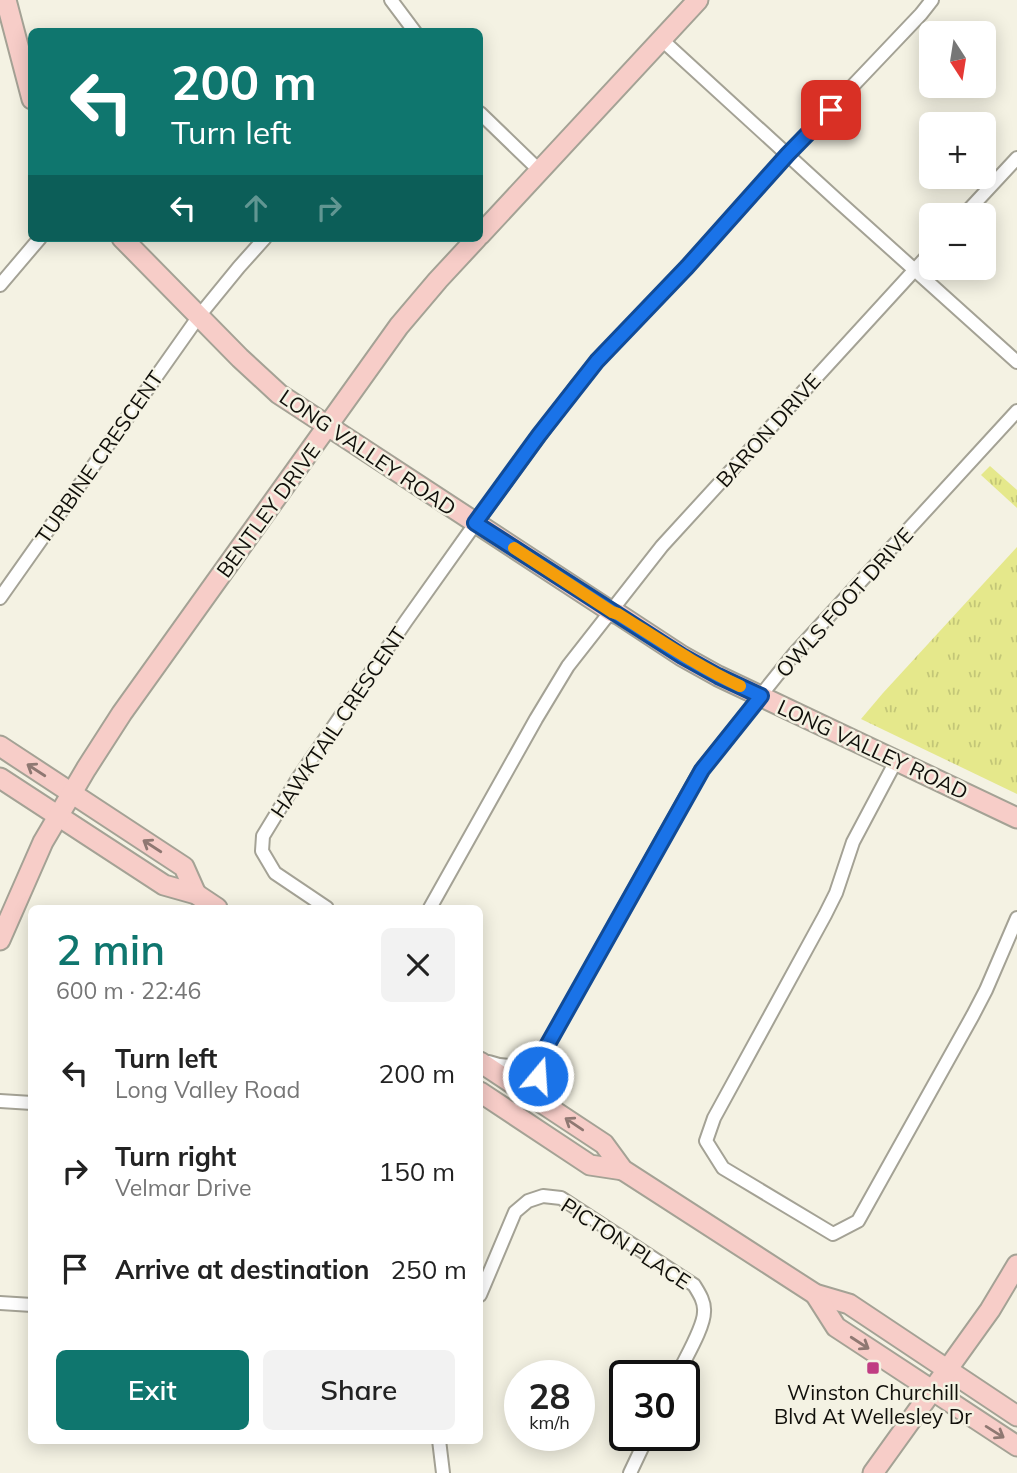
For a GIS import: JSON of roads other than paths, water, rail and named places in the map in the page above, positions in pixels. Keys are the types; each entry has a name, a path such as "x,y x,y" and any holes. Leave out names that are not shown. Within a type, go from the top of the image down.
{"street":[{"path":"6,0 28,84"},
{"path":"391,0 412,28"},
{"name":"BENTLEY DRIVE","path":"483,232 698,0"},
{"name":"HAWKTAIL CRESCENT","path":"323,905 275,873 262,851 263,836 299,777 475,523 597,361 932,0"},
{"path":"662,39 719,94 1017,362"},
{"path":"483,116 540,171"},
{"path":"975,203 1017,158"},
{"path":"0,285 37,242"},
{"name":"LONG VALLEY ROAD","path":"126,242 279,394 612,612 693,662 1017,818"},
{"name":"TURBINE CRESCENT","path":"0,598 199,316 261,242"},
{"name":"BENTLEY DRIVE","path":"0,940 43,842 122,713 399,326 473,242"},
{"name":"BARON DRIVE","path":"612,612 662,546 919,266"},
{"name":"OWLS FOOT DRIVE","path":"539,1060 702,770 794,654 1017,411"},
{"path":"432,905 559,679 612,612"},
{"path":"0,746 184,867 195,894"},
{"path":"896,761 853,842 836,893 713,1118 706,1141 723,1168 833,1234 858,1221 973,1015 1017,918"},
{"path":"0,778 164,885 195,894 212,905"},
{"path":"483,1061 498,1066 522,1066 539,1060 539,1087 551,1108"},
{"path":"483,1062 604,1144 623,1170 815,1294 849,1304 1017,1416"},
{"path":"483,1094 590,1165 623,1170"},
{"path":"0,1101 28,1103"},
{"name":"PICTON PLACE","path":"483,1288 515,1212 528,1201 543,1196 561,1198 694,1285 702,1298 704,1311 684,1360"},
{"path":"873,1473 990,1310 1017,1265"},
{"path":"815,1294 836,1327 1017,1446"},
{"path":"0,1303 28,1305"},
{"path":"439,1444 443,1473"},
{"path":"630,1473 640,1451"}],"place":[{"name":"Winston Churchill Blvd At Wellesley Dr","path":"873,1368"}]}
